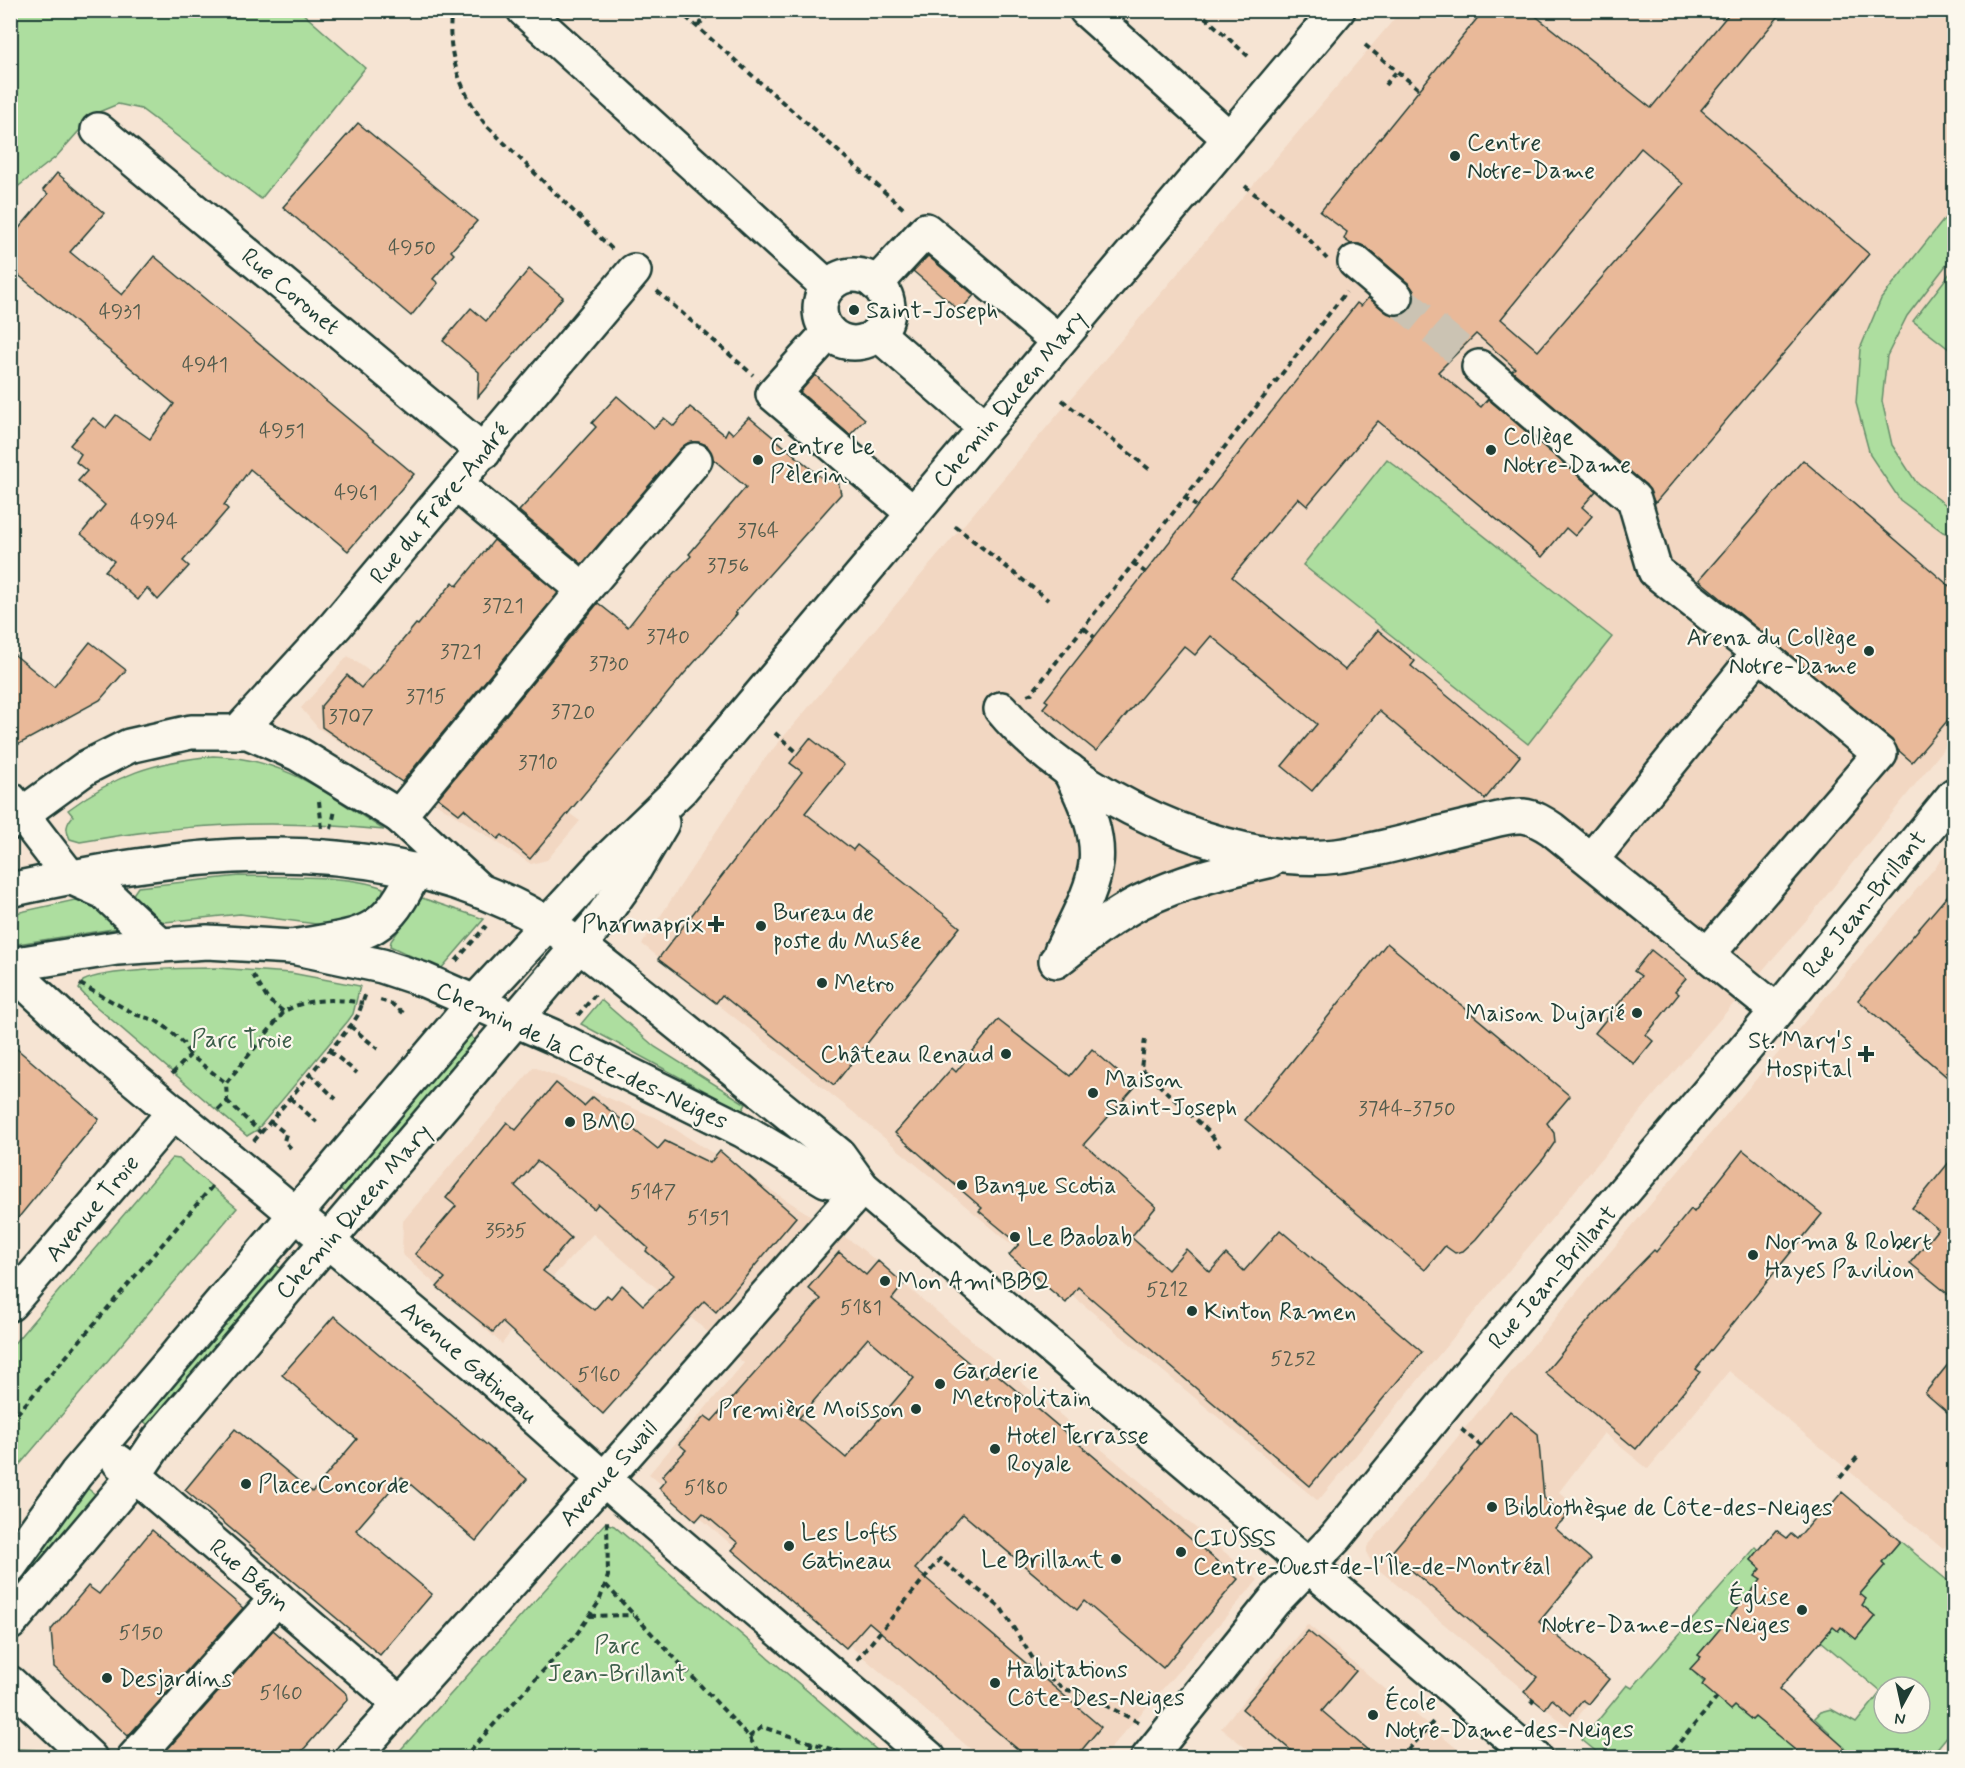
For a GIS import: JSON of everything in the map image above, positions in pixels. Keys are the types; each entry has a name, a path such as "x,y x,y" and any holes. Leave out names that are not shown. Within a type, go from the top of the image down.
{"street":[{"path":"524,10 828,287"},
{"path":"1086,10 1229,138"},
{"name":"Chemin Queen Mary","path":"10,1566 100,1445 475,1002 603,864 681,789 1338,10"},
{"name":"Rue Coronet","path":"98,130 484,452"},
{"path":"876,284 926,230 1058,341"},
{"path":"1345,270 1396,297"},
{"name":"Rue du Frère-André","path":"239,731 323,640 484,452 634,271"},
{"path":"857,275 876,284 887,303 884,324 878,333 858,342 837,339 823,323 820,304 828,287 836,280 857,275"},
{"path":"829,332 774,394 913,513"},
{"path":"878,333 985,427"},
{"path":"1479,367 1634,499 1655,571 1759,653 1880,754 1708,954"},
{"path":"399,816 584,590 695,460"},
{"path":"456,484 584,590"},
{"path":"1591,860 1759,653"},
{"path":"1013,703 1022,731 1068,768 1114,800 1164,824 1218,841 1278,854 1325,856 1360,852 1521,816 1552,829 1777,1011"},
{"name":"Chemin de la Côte-des-Neiges","path":"14,812 87,767 129,746 191,732 239,731 258,735 298,754 399,816 480,891"},
{"path":"1068,768 1092,819 1097,868 1087,900 1056,961 1097,929 1140,902 1199,879 1268,861 1278,854"},
{"name":"Chemin Queen Mary","path":"10,1623 134,1476 159,1439 579,946 627,882 681,789"},
{"name":"Rue Jean-Brillant","path":"1148,1758 1274,1601 1336,1537 1473,1370 1777,1011 1954,795"},
{"path":"14,812 70,877 104,892 159,944"},
{"name":"Chemin de la Côte-des-Neiges","path":"10,890 160,861 231,855 342,857 415,870 480,891 513,905 579,946 839,1155 862,1187 1535,1758"},
{"name":"Chemin de la Côte-des-Neiges","path":"292,947 359,935 374,928 400,902 415,870"},
{"name":"Chemin de la Côte-des-Neiges","path":"10,967 159,944 240,942 292,947 382,966 517,1020 744,1131 826,1180 862,1187"},
{"name":"Avenue Gatineau","path":"10,967 74,1028 476,1365 604,1479 928,1758"},
{"name":"Avenue Troie","path":"10,1304 174,1112"},
{"name":"Avenue Swail","path":"352,1758 604,1479 862,1187"},
{"name":"Rue Bégin","path":"100,1445 400,1704"},
{"path":"134,1758 277,1598"},
{"path":"10,1683 90,1758"}],"path":[{"path":"452,10 451,50 470,105 486,125 634,271 774,394"},
{"path":"678,10 926,230"},
{"path":"698,26 712,10"},
{"path":"1197,10 1248,56"},
{"path":"1365,45 1420,90"},
{"path":"1384,85 1397,71"},
{"path":"1013,703 1032,693 1084,628 1184,497 1345,270 1245,186"},
{"path":"1062,400 1149,469"},
{"path":"1184,497 1196,506"},
{"path":"955,526 1048,600"},
{"path":"1133,562 1145,572"},
{"path":"1084,628 1094,637"},
{"path":"775,733 798,753"},
{"path":"322,830 318,803 323,795"},
{"path":"330,830 336,804"},
{"path":"452,965 487,924"},
{"path":"250,969 262,992 284,1012"},
{"path":"69,983 80,984 137,1016 155,1020 183,1043 190,1055 226,1083"},
{"path":"251,1145 351,1026 363,1003 368,983"},
{"path":"365,994 392,1004 406,1015"},
{"path":"574,1020 595,995"},
{"path":"261,1133 227,1101 226,1083 284,1012 295,1006 341,999 363,1003"},
{"path":"351,1026 378,1049"},
{"path":"1145,1039 1141,1068 1208,1131 1220,1147"},
{"path":"330,1051 357,1073"},
{"path":"171,1076 190,1055"},
{"path":"310,1074 336,1099"},
{"path":"290,1098 317,1122"},
{"path":"215,1114 227,1101"},
{"path":"270,1121 286,1134 284,1141 294,1150"},
{"path":"10,1422 215,1183"},
{"path":"1459,1428 1481,1446"},
{"path":"1840,1478 1859,1455"},
{"path":"463,1758 576,1635 590,1616 606,1585 607,1517"},
{"path":"856,1661 940,1559 1001,1608 1042,1672 1064,1689 1092,1697 1138,1722"},
{"path":"606,1585 748,1737 762,1758"},
{"path":"590,1616 634,1615"},
{"path":"1666,1758 1717,1698"},
{"path":"1401,1758 1432,1722"},
{"path":"748,1737 762,1726 859,1758"},
{"path":"807,1758 812,1742"}],"shaded area":[{"name":"Collège Notre-Dame","path":"1401,11 1954,11 1954,736 1810,916 1660,1088 1318,1501 852,1111 642,944 762,762"},
{"path":"348,656 580,821 547,860 531,864 318,728 301,708"},
{"name":"St. Mary's Hospital","path":"1954,845 1954,1535 1943,1549 1729,1371 1648,1469 1604,1433 1559,1492 1578,1508 1555,1528 1591,1559 1538,1623 1596,1694 1569,1728 1373,1565 1367,1554 1367,1547 1600,1264"},
{"path":"534,1067 659,1119 857,1245 1258,1580 1103,1757 980,1757 649,1474 744,1363 593,1234 550,1280 502,1344 402,1254 403,1221"},
{"path":"1307,1624 1467,1757 1257,1757 1221,1728"}],"green space":[{"path":"11,11 300,11 365,68 261,199 141,109 118,104 94,114 56,157 11,192"},
{"path":"1954,207 1954,255 1907,316 1887,356 1882,401 1892,445 1916,482 1954,511 1954,536 1943,532 1900,500 1870,455 1856,403 1860,349 1881,299"},
{"path":"1954,268 1954,353 1913,321"},
{"path":"1387,459 1612,637 1528,744 1303,565"},
{"path":"213,756 239,758 284,771 323,791 384,830 306,825 232,825 157,831 80,842 70,839 67,827 73,816 68,810 102,788 154,766"},
{"path":"239,876 352,881 383,888 383,894 359,925 347,928 240,914 165,922 157,919 132,896 138,887"},
{"path":"84,898 119,928 11,945 11,914"},
{"path":"422,898 484,919 440,970 390,946 391,941"},
{"name":"Parc Troie","path":"216,968 291,973 360,986 353,1014 348,1021 257,1130 247,1136 92,1003 79,989 83,981 109,974 147,970"},
{"path":"601,1000 655,1047 746,1104 742,1111 581,1024"},
{"path":"467,1033 475,1040 345,1193 338,1187"},
{"path":"172,1158 179,1159 237,1208 11,1475 11,1347"},
{"path":"273,1262 281,1269 148,1425 140,1418"},
{"path":"86,1487 102,1500 11,1598 11,1593"},
{"name":"Parc Jean-Brillant","path":"605,1523 614,1526 885,1757 394,1757"},
{"path":"1900,1541 1954,1586 1954,1728 1930,1757 1845,1757 1828,1734 1829,1732 1814,1718 1820,1712 1831,1709 1856,1723 1872,1703 1872,1735 1932,1735 1932,1675 1872,1675 1872,1684 1821,1641 1833,1627 1838,1631 1841,1627 1856,1639 1875,1616 1862,1605 1860,1594 1885,1565 1882,1562"},
{"path":"1756,1547 1759,1550 1751,1560 1761,1569 1756,1575 1761,1580 1698,1655 1701,1657 1691,1669 1731,1710 1735,1706 1752,1720 1755,1717 1798,1745 1788,1757 1603,1757 1582,1740 1627,1685 1632,1688"},
{"path":"11,1749 45,1750 53,1757 11,1757"}],"building":[{"path":"1484,10 1528,10 1651,108 1732,10 1784,10 1701,110 1869,254 1655,503 1646,485 1512,371 1515,368 1476,334 1438,372 1481,407 1488,399 1596,491 1582,507 1592,516 1575,536 1566,528 1542,557 1378,421 1307,506 1298,498 1232,577 1345,670 1378,630 1415,661 1411,666 1520,756 1485,799 1379,711 1312,791 1282,766 1317,724 1211,636 1195,655 1184,646 1096,751 1043,708 1048,702 1045,700 1357,303 1361,306 1368,298 1393,315 1403,314 1411,309 1414,291 1408,283 1367,248 1359,244 1351,244 1344,239 1347,232 1320,212","holes":["1641,148 1683,184 1538,351 1501,319"]},
{"path":"358,123 477,221 451,251 454,254 433,279 438,283 411,316 283,207"},
{"path":"57,173 104,213 70,252 122,295 154,256 414,474 348,551 250,469 224,505 228,509 183,561 189,566 158,600 147,588 138,600 105,571 114,561 81,534 105,505 78,481 87,471 76,462 81,454 70,445 93,418 106,428 116,415 150,439 174,404 10,268 10,239 48,194 43,190"},
{"path":"928,256 974,295 960,311 913,271"},
{"path":"529,269 563,297 478,397 479,372 443,341 471,308 486,321"},
{"path":"815,375 865,419 850,435 800,392"},
{"path":"617,396 654,428 664,418 674,426 690,407 725,435 728,429 733,434 749,417 822,478 838,481 841,494 735,613 737,614 683,675 530,859 502,835 498,839 464,809 459,814 438,798 598,603 628,627 650,599 691,556 689,554 746,487 713,459 707,445 698,442 688,443 681,448 582,564 519,511 596,427 592,423"},
{"name":"Arena du Collège Notre-Dame","path":"1803,460 1954,590 1954,713 1912,762 1898,750 1892,740 1699,580"},
{"path":"494,540 558,593 402,782 322,727 321,706 347,675 361,688 453,582 457,586"},
{"path":"90,642 126,670 100,700 10,749 10,651 54,687"},
{"path":"810,738 844,765 805,813 853,850 857,845 960,927 834,1085 722,995 716,1003 658,959 802,772 790,763"},
{"path":"1954,888 1954,1083 1858,1000"},
{"path":"1387,943 1570,1096 1547,1123 1554,1133 1555,1142 1544,1158 1476,1239 1463,1251 1455,1253 1445,1246 1425,1270 1245,1120"},
{"name":"Maison Dujarié","path":"1651,950 1686,978 1675,991 1679,994 1646,1035 1653,1041 1634,1064 1595,1033 1641,976 1634,971"},
{"path":"998,1020 1070,1076 1092,1049 1135,1087 1084,1144 1156,1207 1131,1237 1168,1270 1186,1249 1210,1272 1226,1254 1244,1271 1280,1230 1422,1352 1310,1486 1078,1287 1066,1303 1009,1255 1019,1244 979,1211 982,1208 895,1133 952,1068 956,1072"},
{"path":"10,1043 99,1119 10,1228"},
{"path":"556,1083 584,1106 593,1097 658,1149 665,1141 710,1163 720,1151 796,1217 716,1312 704,1301 603,1414 502,1322 493,1332 437,1287 445,1278 415,1254 456,1206 446,1198 507,1122 516,1130","holes":["537,1161 594,1209 598,1204 648,1248 646,1251 674,1275 643,1305 622,1285 611,1298 607,1295 594,1310 543,1271 571,1238 515,1186"]},
{"path":"1743,1150 1822,1214 1696,1369 1700,1372 1636,1449 1545,1373 1609,1296 1654,1250 1656,1252 1691,1209 1694,1212"},
{"path":"1954,1156 1954,1299 1910,1263 1938,1229 1912,1208"},
{"path":"839,1252 866,1275 878,1261 904,1284 892,1299 986,1377 992,1370 1238,1579 1163,1668 1084,1601 1077,1610 963,1514 915,1569 1101,1727 1075,1758 1028,1758 869,1622 846,1648 732,1550 738,1543 703,1513 696,1521 659,1488 666,1480 662,1476 686,1450 679,1444 705,1416 712,1421 821,1299 808,1288","holes":["868,1338 914,1378 846,1458 799,1418"]},
{"name":"Place Concorde","path":"334,1316 527,1479 476,1541 402,1477 356,1530 432,1594 380,1655 185,1490 235,1429 312,1492 357,1439 282,1375"},
{"path":"1954,1357 1954,1418 1925,1393"},
{"path":"1510,1411 1538,1434 1544,1498 1566,1517 1555,1528 1591,1559 1539,1622 1609,1679 1589,1704 1583,1700 1571,1715 1552,1699 1545,1709 1524,1692 1537,1677 1391,1553"},
{"name":"Église Notre-Dame-des-Neiges","path":"1842,1492 1900,1541 1882,1562 1885,1565 1860,1594 1866,1599 1862,1605 1875,1616 1856,1639 1841,1627 1838,1631 1833,1627 1779,1689 1856,1758 1805,1758 1755,1717 1752,1720 1735,1706 1731,1710 1702,1685 1705,1681 1690,1669 1701,1657 1698,1655 1761,1580 1755,1576 1761,1569 1751,1560 1776,1530 1787,1538 1791,1534 1797,1539 1822,1509 1825,1512"},
{"path":"152,1530 243,1608 128,1736 54,1667 51,1630 88,1586 99,1594"},
{"path":"273,1630 347,1694 348,1699 296,1758 173,1758 166,1751"},
{"path":"1308,1631 1356,1671 1322,1711 1377,1758 1300,1758 1242,1709"}],"tunnel":[{"path":"1396,297 1479,367"}],"place":[{"name":"Centre Notre-Dame","path":"1455,156"},
{"name":"Saint-Joseph","path":"854,310"},
{"name":"Collège Notre-Dame","path":"1491,450"},
{"name":"Centre Le Pèlerin","path":"758,460"},
{"name":"Arena du Collège Notre-Dame","path":"1869,651"},
{"name":"Pharmaprix","path":"716,924"},
{"name":"Bureau de poste du Musée","path":"761,926"},
{"name":"Metro","path":"822,983"},
{"name":"Maison Dujarié","path":"1637,1013"},
{"name":"Château Renaud","path":"1006,1054"},
{"name":"St. Mary's Hospital","path":"1866,1054"},
{"name":"Maison Saint-Joseph","path":"1093,1093"},
{"name":"BMO","path":"570,1122"},
{"name":"Banque Scotia","path":"962,1185"},
{"name":"Le Baobab","path":"1015,1237"},
{"name":"Norma & Robert Hayes Pavilion","path":"1753,1255"},
{"name":"Mon Ami BBQ","path":"885,1281"},
{"name":"Kinton Ramen","path":"1192,1311"},
{"name":"Garderie Metropolitain","path":"940,1384"},
{"name":"Première Moisson","path":"916,1409"},
{"name":"Hotel Terrasse Royale","path":"995,1449"},
{"name":"Place Concorde","path":"246,1484"},
{"name":"Bibliothèque de Côte-des-Neiges","path":"1492,1507"},
{"name":"Les Lofts Gatineau","path":"789,1546"},
{"name":"CIUSSS Centre-Ouest-de-l'Île-de-Montréal","path":"1181,1552"},
{"name":"Le Brillant","path":"1116,1559"},
{"name":"Église Notre-Dame-des-Neiges","path":"1802,1610"},
{"name":"Desjardins","path":"107,1678"},
{"name":"Habitations Côte-Des-Neiges","path":"995,1683"},
{"name":"École Notre-Dame-des-Neiges","path":"1373,1715"}]}
